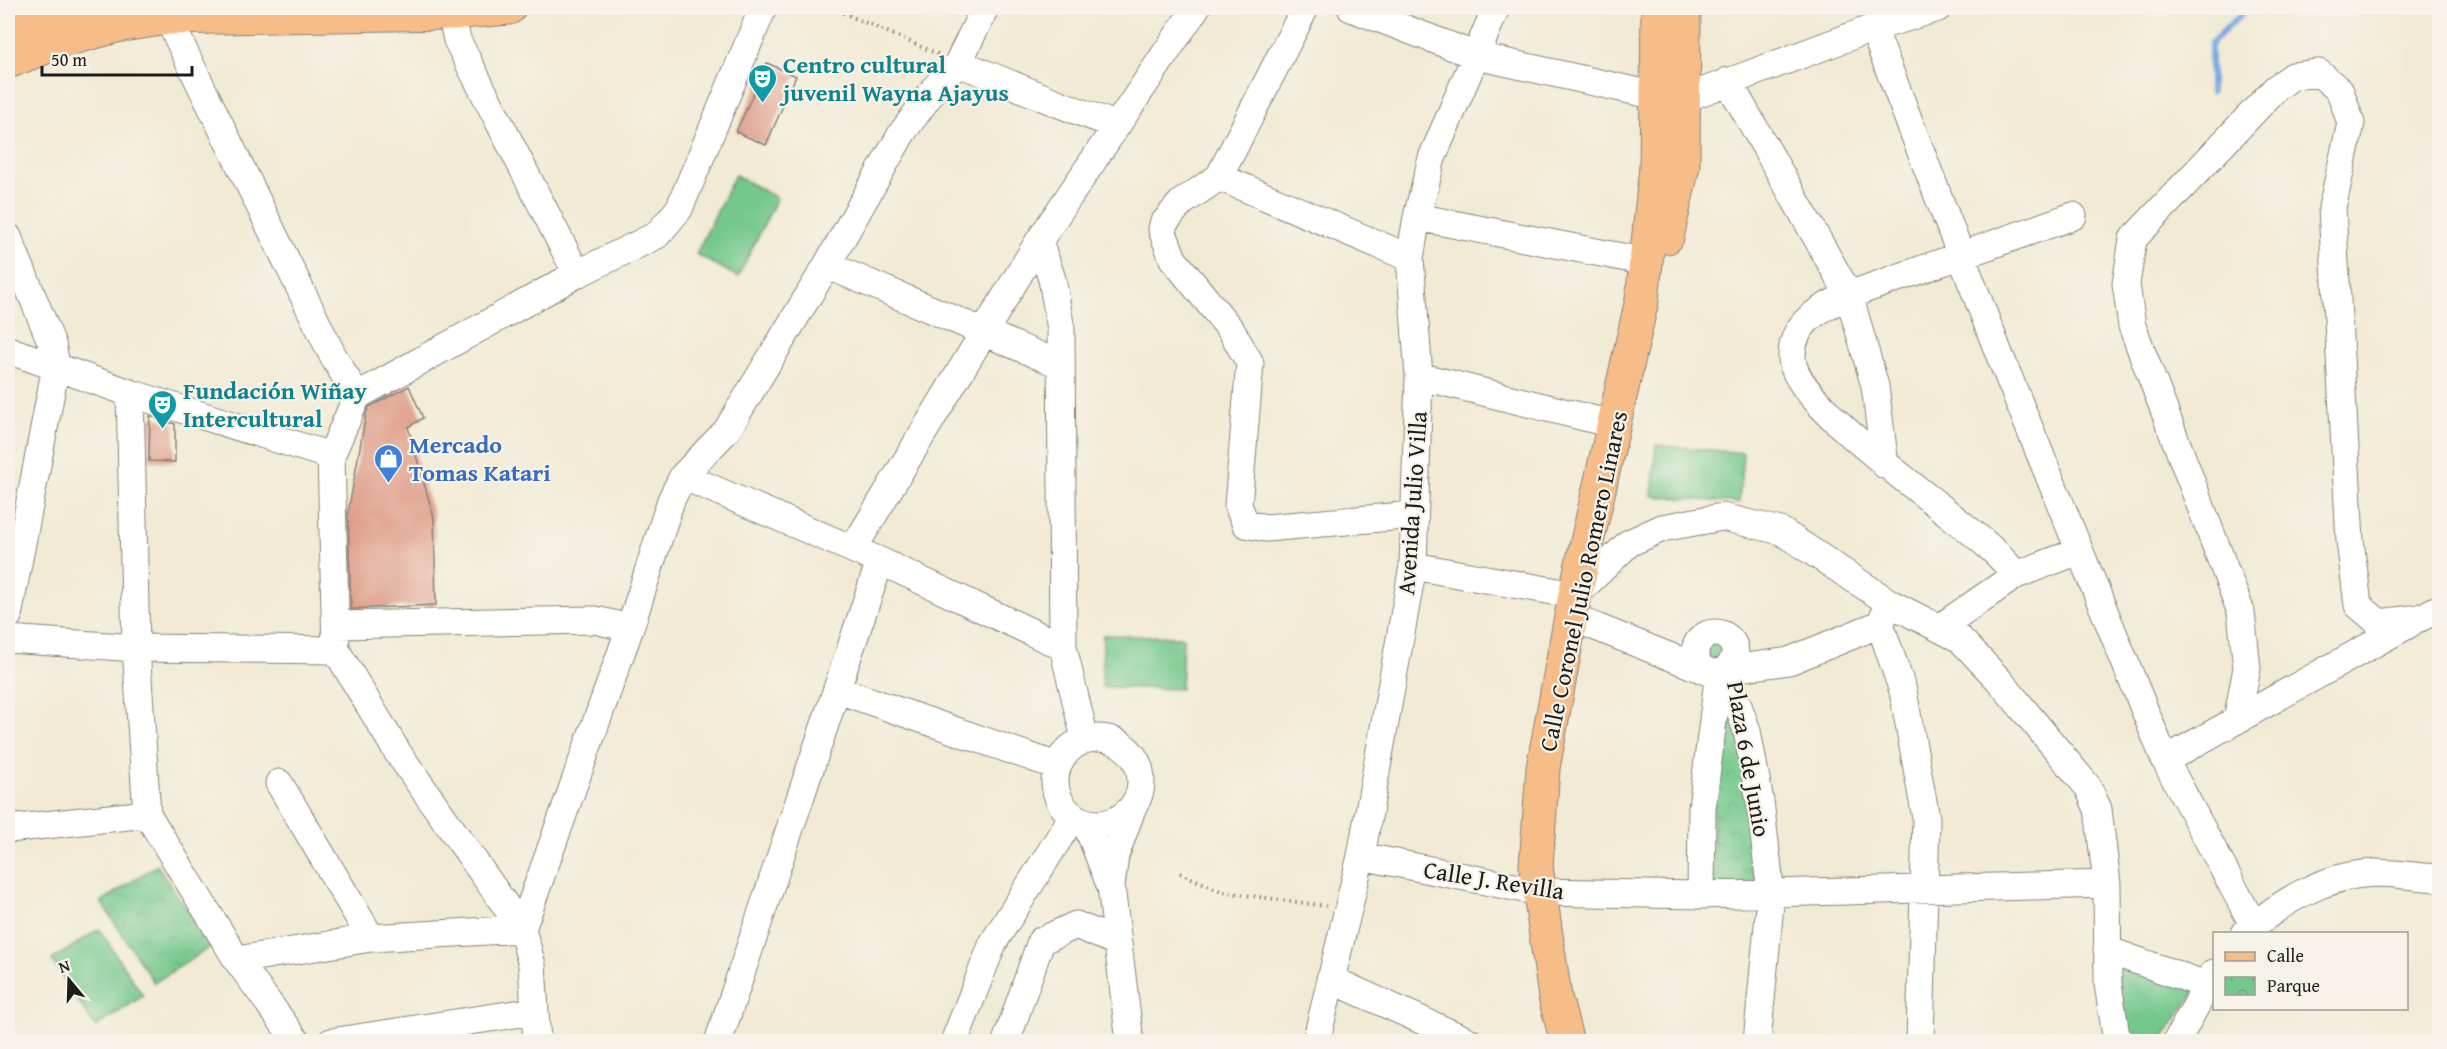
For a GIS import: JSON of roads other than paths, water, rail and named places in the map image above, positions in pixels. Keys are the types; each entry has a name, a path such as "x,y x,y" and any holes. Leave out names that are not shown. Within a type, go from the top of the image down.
{"main road":[{"path":"8,31 79,8"},
{"path":"8,62 83,35 166,13 509,8"},
{"name":"Calle Coronel Julio Romero Linares","path":"1642,300 1664,253 1683,166 1670,97 1658,8"},
{"name":"Calle Coronel Julio Romero Linares","path":"1567,1041 1555,997 1536,866 1543,768 1573,606 1616,424 1642,300 1656,167 1684,8"}],"street":[{"path":"537,1041 532,965 522,929 398,753 336,637 331,456 357,396 577,274 657,235 670,222 679,209 763,8"},
{"path":"522,929 630,628 671,500 683,476 727,430 827,264 902,133 935,88 958,63 985,8"},
{"path":"854,549 1039,242 1196,8"},
{"path":"1305,8 1220,177 1181,203 1163,224 1162,230 1173,259 1231,330 1250,363 1238,506 1246,524 1266,528 1414,515"},
{"path":"1351,8 1476,56 1670,97 1728,81 1873,28 1938,8"},
{"name":"Avenida Julio Villa","path":"1316,1041 1360,856 1413,566 1419,376 1410,258 1417,217 1432,158 1496,8"},
{"path":"450,10 457,40 577,274"},
{"path":"166,13 333,356 357,396"},
{"path":"1873,28 1960,254 2165,760 2249,929 2277,906 2322,883 2374,873 2439,878"},
{"path":"958,63 1029,89 1073,111 1117,125"},
{"path":"2237,720 2247,668 2241,612 2132,326 2126,284 2133,239 2276,88 2293,76 2319,73 2340,91 2351,123 2332,208 2350,541 2358,605 2379,623 2430,613"},
{"path":"1728,81 1849,295 1875,386 1885,465"},
{"path":"1220,177 1410,258"},
{"path":"2016,575 1997,554 1885,465 1829,413 1803,381 1792,359 1798,330 1814,312 1849,295 2073,216"},
{"path":"1417,217 1647,262"},
{"path":"8,237 52,344 56,366 8,616"},
{"path":"1039,242 1052,279 1060,329 1063,647 1085,740"},
{"path":"827,264 1061,365"},
{"path":"8,350 130,393 331,456"},
{"path":"1419,376 1616,424"},
{"path":"130,393 136,648 147,814 237,960 297,1041"},
{"path":"683,476 854,549 1063,647"},
{"path":"1573,606 1629,543 1662,528 1722,517 1781,531 1885,613 1939,627 1960,639 1991,672 2088,787 2097,809 2107,884 2107,950 2117,1041"},
{"path":"1939,627 2016,575 2079,551"},
{"path":"718,1041 880,561"},
{"path":"1413,566 1573,606 1671,657 1723,668 1773,666 1789,661 1885,613"},
{"path":"1885,613 1903,691 1926,818 1920,1041"},
{"path":"2165,760 2430,613"},
{"path":"8,639 136,648 595,620 630,628"},
{"path":"1671,657 1714,633 1727,636 1734,647 1723,668"},
{"path":"1698,643 1695,649 1697,662 1723,668"},
{"name":"Plaza 6 de Junio","path":"1723,668 1747,731 1760,801 1771,894 1757,1041"},
{"name":"Plaza 6 de Junio","path":"1701,895 1702,808 1723,668"},
{"path":"838,690 1057,766"},
{"path":"1111,886 1079,820 1062,806 1056,792 1057,766 1073,745 1085,740 1111,739 1124,746 1135,757 1140,771 1141,786 1115,855 1111,886 1130,1041"},
{"path":"279,783 371,938"},
{"path":"1079,820 1101,824 1116,820 1133,806"},
{"path":"8,829 147,814"},
{"path":"954,1041 993,943 1079,820"},
{"name":"Calle J. Revilla","path":"1360,856 1539,892 1701,895 2107,884"},
{"path":"1006,1041 1041,941 1076,925 1117,942"},
{"path":"237,960 371,938 522,929"},
{"path":"2107,950 2210,979 2176,1041"},
{"path":"1330,979 1470,1041"},
{"path":"331,1041 535,1011"}],"waterway":[{"path":"2211,92 2211,43 2248,8"}],"place":[{"name":"Centro cultural juvenil Wayna Ajayus","path":"762,104"},
{"name":"Fundación Wiñay Intercultural","path":"162,430"},
{"name":"Mercado Tomas Katari","path":"388,484"}]}
